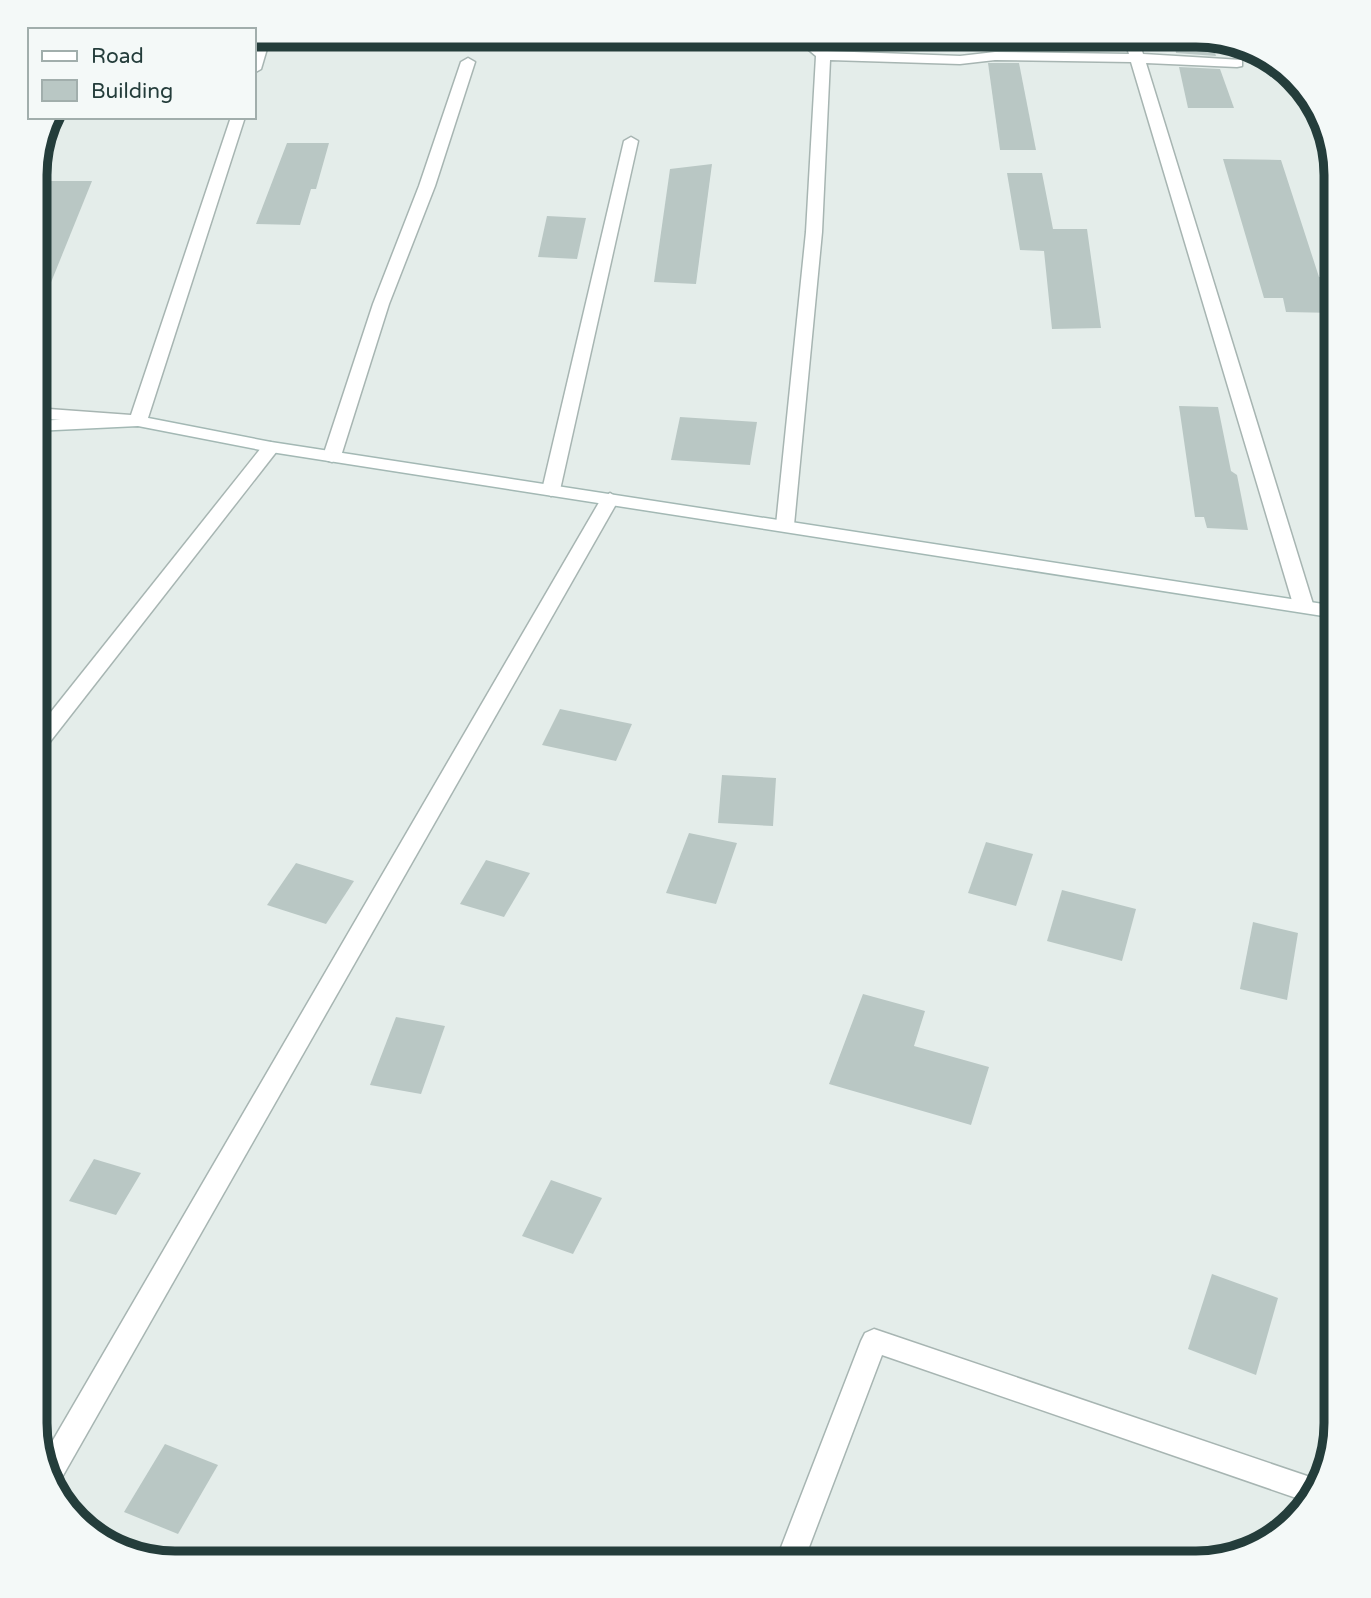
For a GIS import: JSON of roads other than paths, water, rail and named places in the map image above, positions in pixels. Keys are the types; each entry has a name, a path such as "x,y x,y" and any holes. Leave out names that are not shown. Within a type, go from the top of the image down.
{"street":[{"path":"814,48 823,55 960,60 995,56 1237,63"},
{"path":"1133,48 1303,604"},
{"path":"785,525 816,219 823,55"},
{"path":"332,456 381,304 427,186 468,62"},
{"path":"138,421 237,119"},
{"path":"551,490 631,141"},
{"path":"48,414 138,421 271,447 1324,608"},
{"path":"48,425 138,421"},
{"path":"48,731 271,447"},
{"path":"54,1464 610,499"},
{"path":"794,1551 874,1341 1306,1488"}]}
